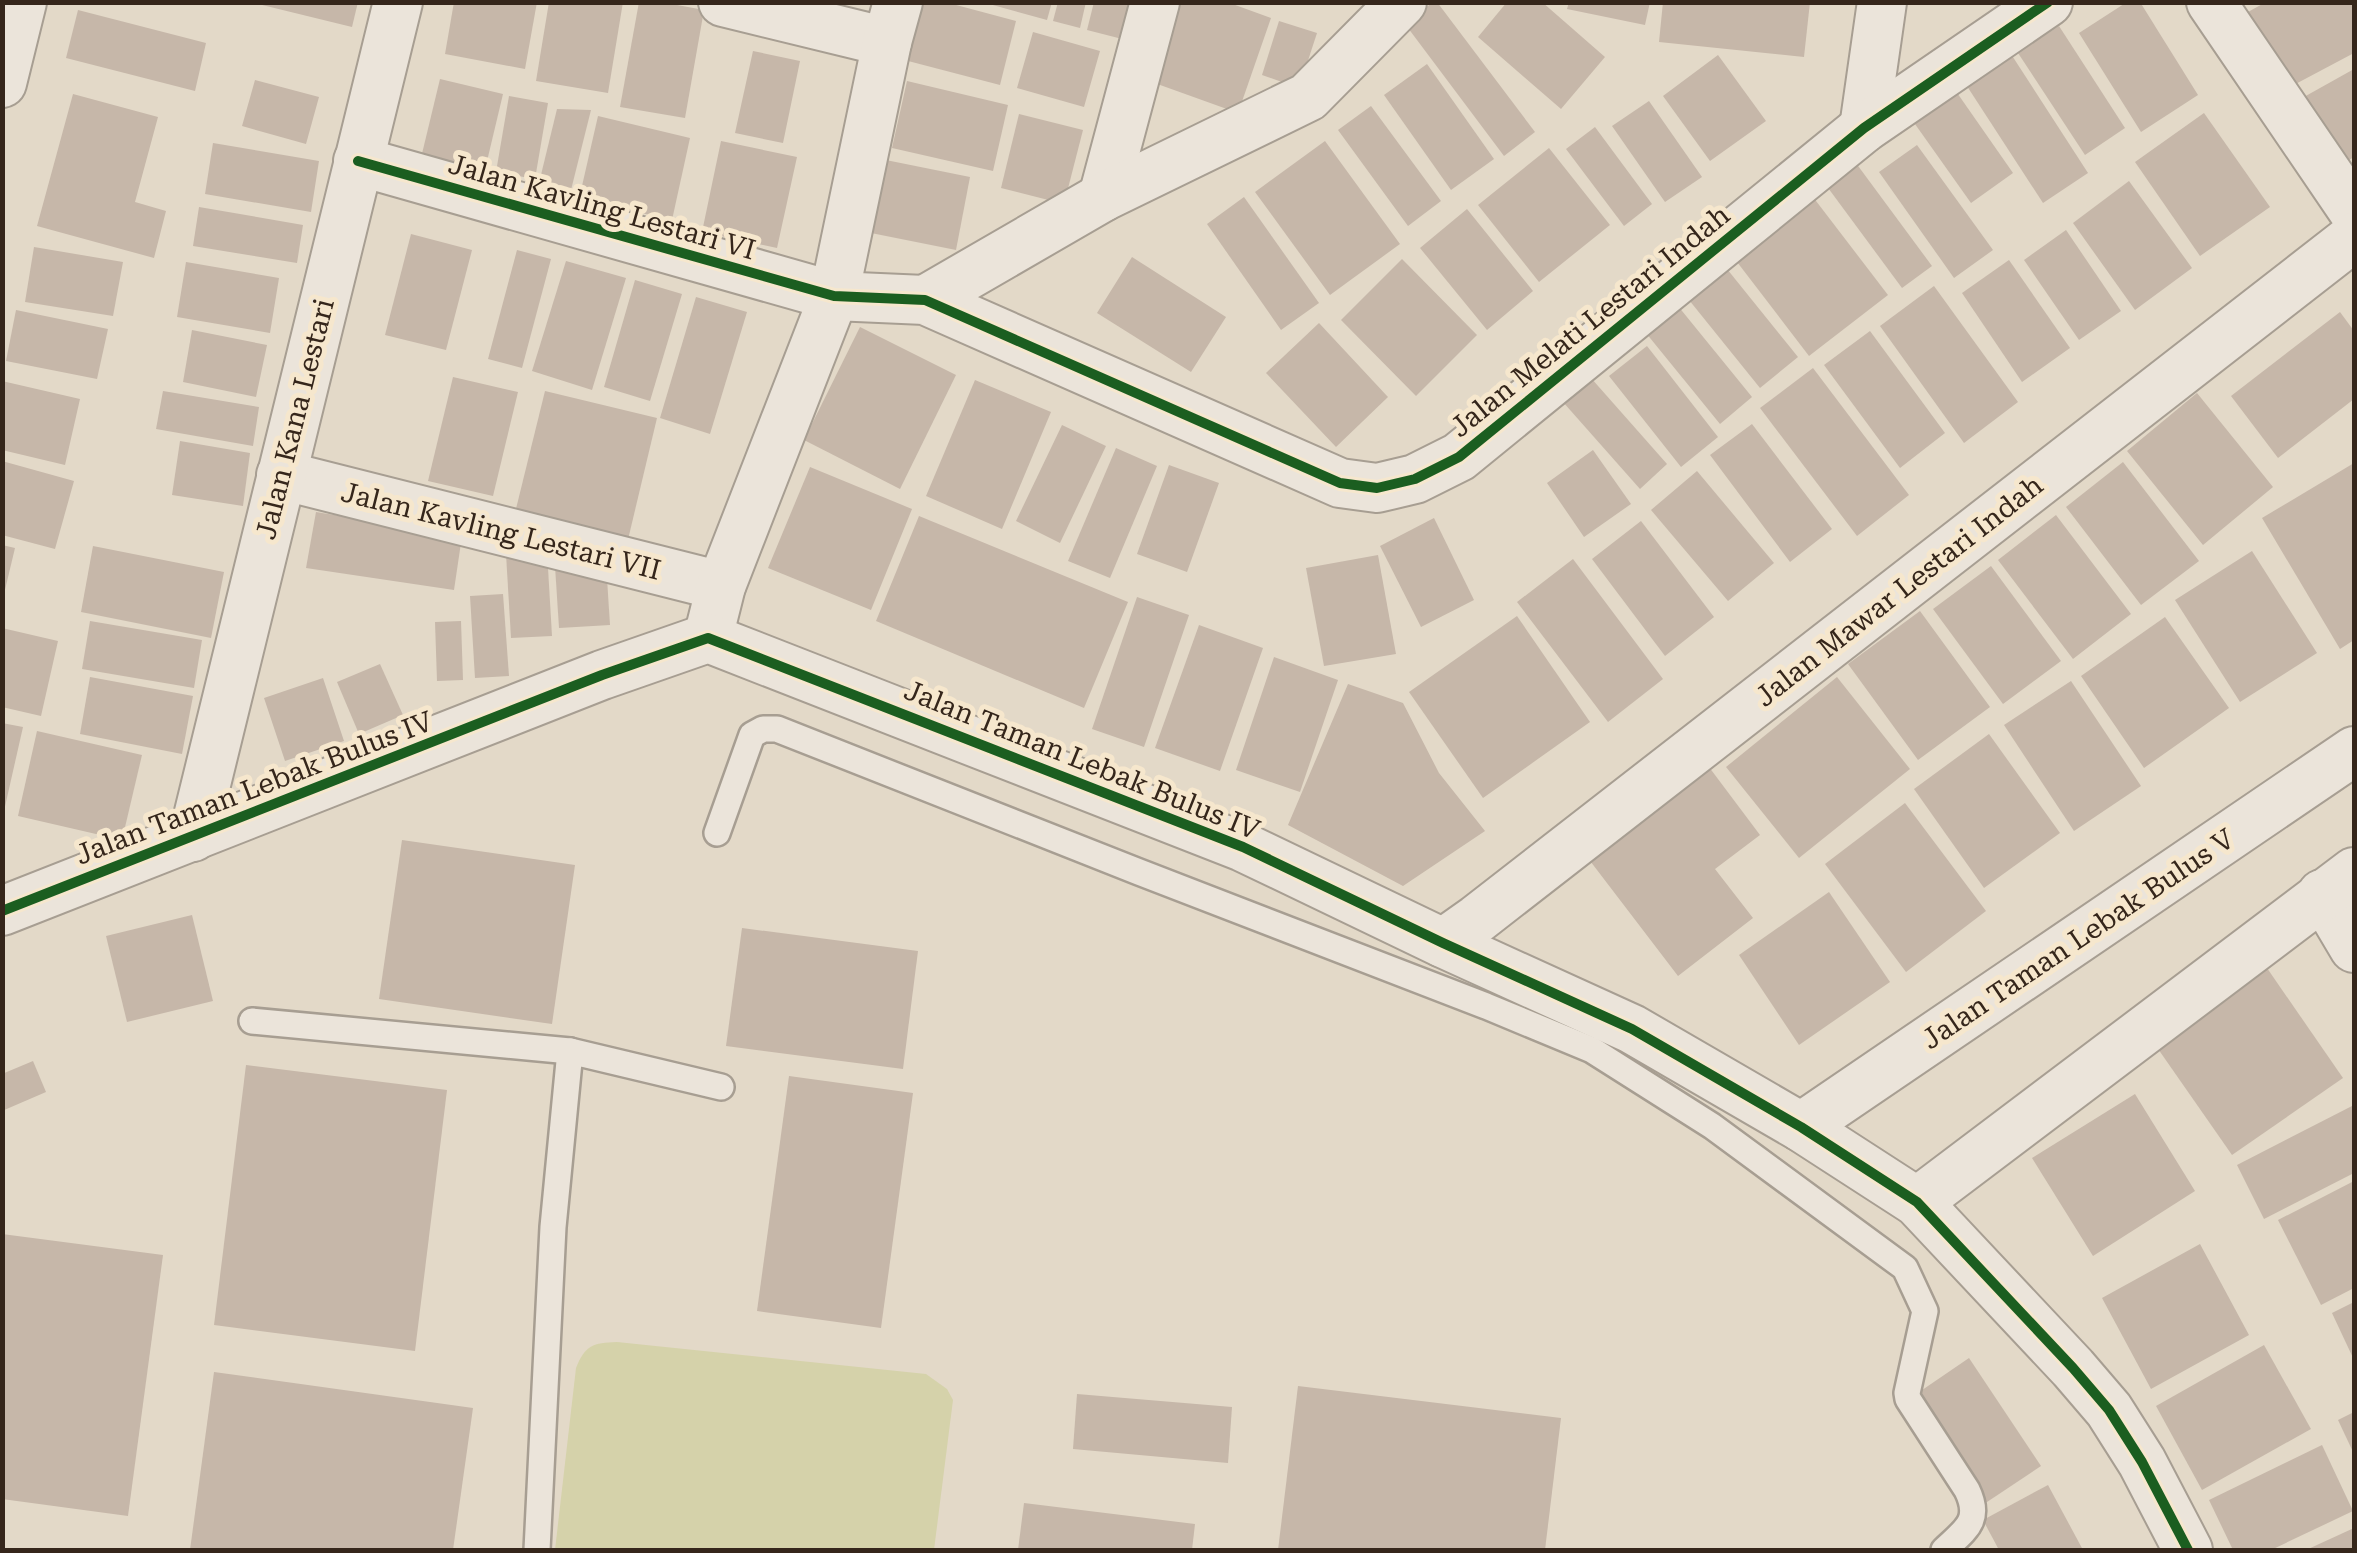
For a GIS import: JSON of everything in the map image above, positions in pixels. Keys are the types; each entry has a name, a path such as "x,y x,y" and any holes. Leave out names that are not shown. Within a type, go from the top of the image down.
{"street":[{"path":"2,83 22,2"},
{"name":"Jalan Kana Lestari","path":"192,836 398,2"},
{"path":"708,638 721,586 834,296 892,22 723,2"},
{"path":"1103,198 1155,2"},
{"path":"925,300 1103,198 1308,97 1402,2"},
{"path":"1864,128 1882,2"},
{"name":"Jalan Melati Lestari Indah","path":"834,296 925,300 1340,483 1377,488 1415,479 1460,456 1864,128 2048,2"},
{"path":"2211,2 2354,212"},
{"name":"Jalan Kavling Lestari VI","path":"358,161 834,296"},
{"name":"Jalan Mawar Lestari Indah","path":"1443,943 2354,237"},
{"name":"Jalan Kavling Lestari VII","path":"281,475 721,586"},
{"name":"Jalan Taman Lebak Bulus IV","path":"2,911 602,675 708,638 1243,846 1632,1029 1801,1126 1918,1202 2073,1368 2109,1410 2142,1462 2188,1550"},
{"name":"Jalan Taman Lebak Bulus V","path":"1801,1126 2354,751"},
{"path":"1918,1202 2338,883 2354,948"}],"lane":[{"path":"717,833 752,735 777,728 1592,1050 1712,1126 1905,1268 1925,1311 1908,1399 1973,1503 1974,1515 1968,1526 1944,1550"},
{"path":"252,1022 570,1051 721,1087"},
{"path":"536,1550 553,1227 570,1051"}],"shaded area":[{"path":"617,1342 926,1374 947,1389 953,1400 934,1550 555,1550 576,1368 591,1347"}],"building":[{"path":"250,2 358,2 352,27"},
{"path":"454,2 537,2 525,69 445,54"},
{"path":"549,2 623,2 608,93 536,81"},
{"path":"639,2 704,10 685,118 620,107"},
{"path":"903,2 945,2 1016,21 1000,85 889,56"},
{"path":"982,2 1052,2 1047,20"},
{"path":"1058,2 1086,2 1080,28 1053,21"},
{"path":"1094,2 1140,2 1130,41 1087,30"},
{"path":"1176,2 1227,2 1271,18 1238,113 1149,81"},
{"path":"1437,2 1535,132 1504,156 1405,24"},
{"path":"1507,2 1542,2 1605,57 1561,109 1478,37"},
{"path":"1569,2 1650,2 1645,25 1567,9"},
{"path":"1663,2 1810,2 1804,57 1659,42"},
{"path":"2127,2 2140,2 2198,95 2141,132 2079,33"},
{"path":"2266,2 2354,2 2354,53 2288,88 2248,12"},
{"path":"78,10 206,43 195,91 66,58"},
{"path":"1279,21 1317,33 1299,88 1262,75"},
{"path":"2059,26 2125,128 2085,155 2018,53"},
{"path":"1033,32 1100,51 1084,107 1017,88"},
{"path":"753,51 800,61 783,143 735,133"},
{"path":"2009,51 2088,173 2043,203 1963,80"},
{"path":"1718,55 1766,121 1710,161 1663,96"},
{"path":"1427,64 1494,159 1451,190 1384,95"},
{"path":"2354,69 2354,157 2332,170 2295,102"},
{"path":"440,79 503,94 483,178 420,162"},
{"path":"255,80 319,97 306,144 242,126"},
{"path":"907,81 1008,105 993,171 892,148"},
{"path":"1953,87 2013,173 1971,203 1910,117"},
{"path":"73,94 158,117 135,202 166,211 154,258 37,226"},
{"path":"509,96 548,103 535,179 496,172"},
{"path":"1649,101 1702,177 1665,202 1612,126"},
{"path":"1371,106 1441,201 1408,226 1338,130"},
{"path":"557,109 591,110 571,190 539,183"},
{"path":"2204,113 2270,207 2200,256 2135,162"},
{"path":"1019,114 1083,130 1064,204 1001,188"},
{"path":"598,116 690,138 672,220 579,199"},
{"path":"1595,127 1652,204 1624,226 1566,149"},
{"path":"721,141 797,157 777,248 702,232"},
{"path":"1325,141 1400,244 1330,295 1255,192"},
{"path":"213,143 319,161 311,212 205,194"},
{"path":"1917,145 1993,250 1954,278 1879,172"},
{"path":"1549,148 1610,225 1539,282 1478,205"},
{"path":"1850,155 1932,266 1902,288 1820,177"},
{"path":"866,156 970,177 956,250 851,229"},
{"path":"2129,181 2192,268 2135,310 2073,223"},
{"path":"1244,197 1319,303 1281,330 1207,224"},
{"path":"1813,197 1888,295 1809,356 1734,258"},
{"path":"199,207 303,225 297,263 193,246"},
{"path":"1467,209 1533,291 1487,330 1420,248"},
{"path":"2066,230 2121,311 2079,340 2024,260"},
{"path":"411,234 472,250 446,350 385,335"},
{"path":"34,247 123,262 113,316 25,302"},
{"path":"517,250 551,259 522,368 488,359"},
{"path":"1132,257 1226,317 1191,372 1097,313"},
{"path":"1402,259 1477,335 1416,396 1341,320"},
{"path":"2009,260 2070,348 2022,382 1962,293"},
{"path":"566,261 626,278 592,390 532,371"},
{"path":"186,262 279,278 270,333 177,317"},
{"path":"1723,264 1798,357 1760,388 1685,295"},
{"path":"635,280 682,294 650,401 604,387"},
{"path":"1934,286 2018,402 1964,443 1880,326"},
{"path":"696,297 747,312 710,434 660,418"},
{"path":"1678,306 1752,397 1720,424 1646,333"},
{"path":"16,310 108,329 97,379 6,361"},
{"path":"2340,312 2354,331 2354,399 2278,458 2231,396"},
{"path":"1319,323 1388,397 1336,447 1266,373"},
{"path":"860,327 956,375 900,489 804,440"},
{"path":"192,330 267,345 256,397 183,382"},
{"path":"1870,331 1945,433 1900,468 1824,365"},
{"path":"1647,346 1718,437 1681,467 1609,376"},
{"path":"1813,368 1909,495 1857,536 1760,408"},
{"path":"453,377 518,392 493,496 428,481"},
{"path":"1591,378 1667,464 1640,489 1563,402"},
{"path":"975,380 1051,412 1002,529 926,496"},
{"path":"2,381 80,399 65,465 2,450"},
{"path":"163,391 259,407 253,446 156,429"},
{"path":"545,391 657,418 626,548 513,521"},
{"path":"2197,393 2273,487 2203,545 2127,451"},
{"path":"1752,424 1832,529 1790,562 1710,455"},
{"path":"1062,425 1106,446 1060,543 1016,521"},
{"path":"180,441 250,453 243,506 172,495"},
{"path":"1116,448 1157,466 1110,578 1068,561"},
{"path":"1593,450 1631,504 1584,537 1547,483"},
{"path":"2,461 74,481 55,549 2,535"},
{"path":"2123,462 2199,561 2141,605 2066,507"},
{"path":"2354,463 2354,640 2340,649 2262,518"},
{"path":"1169,465 1219,483 1187,572 1137,554"},
{"path":"810,467 912,509 871,610 768,568"},
{"path":"1697,471 1774,563 1728,601 1651,510"},
{"path":"316,512 462,536 454,590 306,568"},
{"path":"2056,515 2131,614 2073,659 1998,560"},
{"path":"919,516 1128,602 1084,708 876,621"},
{"path":"1434,518 1474,600 1421,627 1380,546"},
{"path":"1641,521 1714,617 1665,656 1592,559"},
{"path":"2,545 15,548 4,594 2,593"},
{"path":"93,546 224,572 211,638 81,612"},
{"path":"547,551 552,636 511,638 506,554"},
{"path":"2252,551 2317,653 2240,702 2175,600"},
{"path":"1378,555 1396,654 1324,666 1306,568"},
{"path":"1573,559 1663,679 1608,722 1517,602"},
{"path":"606,563 610,625 559,628 555,566"},
{"path":"1991,566 2061,661 2003,704 1933,609"},
{"path":"503,594 509,676 475,678 470,596"},
{"path":"1137,597 1189,615 1144,747 1092,729"},
{"path":"1920,611 1990,707 1918,760 1848,664"},
{"path":"1517,616 1590,722 1483,798 1409,692"},
{"path":"2165,617 2229,708 2144,768 2081,676"},
{"path":"90,621 202,640 194,688 82,669"},
{"path":"461,621 463,680 437,681 435,622"},
{"path":"1199,625 1263,648 1220,771 1155,748"},
{"path":"2,628 58,641 41,716 2,707"},
{"path":"1274,657 1338,680 1300,792 1236,770"},
{"path":"380,664 403,715 359,734 337,682"},
{"path":"90,677 193,696 182,754 80,734"},
{"path":"1837,677 1910,769 1799,858 1726,767"},
{"path":"323,678 344,741 285,761 264,698"},
{"path":"2071,681 2141,786 2074,831 2004,725"},
{"path":"1348,684 1403,703 1439,773 1485,831 1403,886 1288,825"},
{"path":"2,723 23,727 4,811 2,811"},
{"path":"37,731 142,755 122,840 18,816"},
{"path":"1989,734 2060,833 1984,888 1914,789"},
{"path":"1706,763 1760,835 1715,869 1753,918 1678,976 1581,849"},
{"path":"1905,803 1986,911 1906,972 1825,864"},
{"path":"402,840 575,865 552,1024 379,999"},
{"path":"1829,892 1890,982 1799,1045 1739,955"},
{"path":"192,915 213,1001 127,1022 106,936"},
{"path":"742,928 918,951 903,1069 726,1046"},
{"path":"2267,968 2343,1078 2232,1155 2156,1046"},
{"path":"33,1061 46,1092 2,1111 2,1074"},
{"path":"246,1065 447,1090 415,1351 214,1325"},
{"path":"789,1076 913,1093 881,1328 757,1311"},
{"path":"2135,1094 2195,1191 2093,1256 2032,1158"},
{"path":"2352,1106 2354,1173 2264,1219 2237,1165"},
{"path":"2354,1181 2354,1288 2321,1305 2278,1220"},
{"path":"2,1234 163,1255 128,1516 2,1499"},
{"path":"2200,1244 2249,1335 2151,1389 2102,1298"},
{"path":"2354,1302 2354,1360 2332,1313"},
{"path":"2264,1345 2311,1429 2202,1490 2156,1406"},
{"path":"1969,1358 2041,1466 1981,1506 1909,1399"},
{"path":"214,1372 473,1408 453,1550 190,1550"},
{"path":"1298,1386 1561,1418 1545,1550 1278,1550"},
{"path":"1077,1394 1232,1407 1228,1463 1073,1449"},
{"path":"2354,1412 2354,1454 2338,1420"},
{"path":"2322,1445 2353,1511 2271,1550 2233,1550 2209,1500"},
{"path":"2048,1485 2083,1550 1999,1550 1983,1520"},
{"path":"1024,1503 1195,1524 1192,1550 1018,1550"},
{"path":"2354,1528 2354,1550 2306,1550"}],"cycle path":[{"path":"358,161 834,296 925,300 1340,483 1377,488 1415,479 1459,457 1864,128 2048,2"},
{"path":"2,911 602,675 708,638 1243,847 1632,1029 1801,1127 1917,1202 2073,1368 2109,1410 2142,1462 2188,1550"}]}
